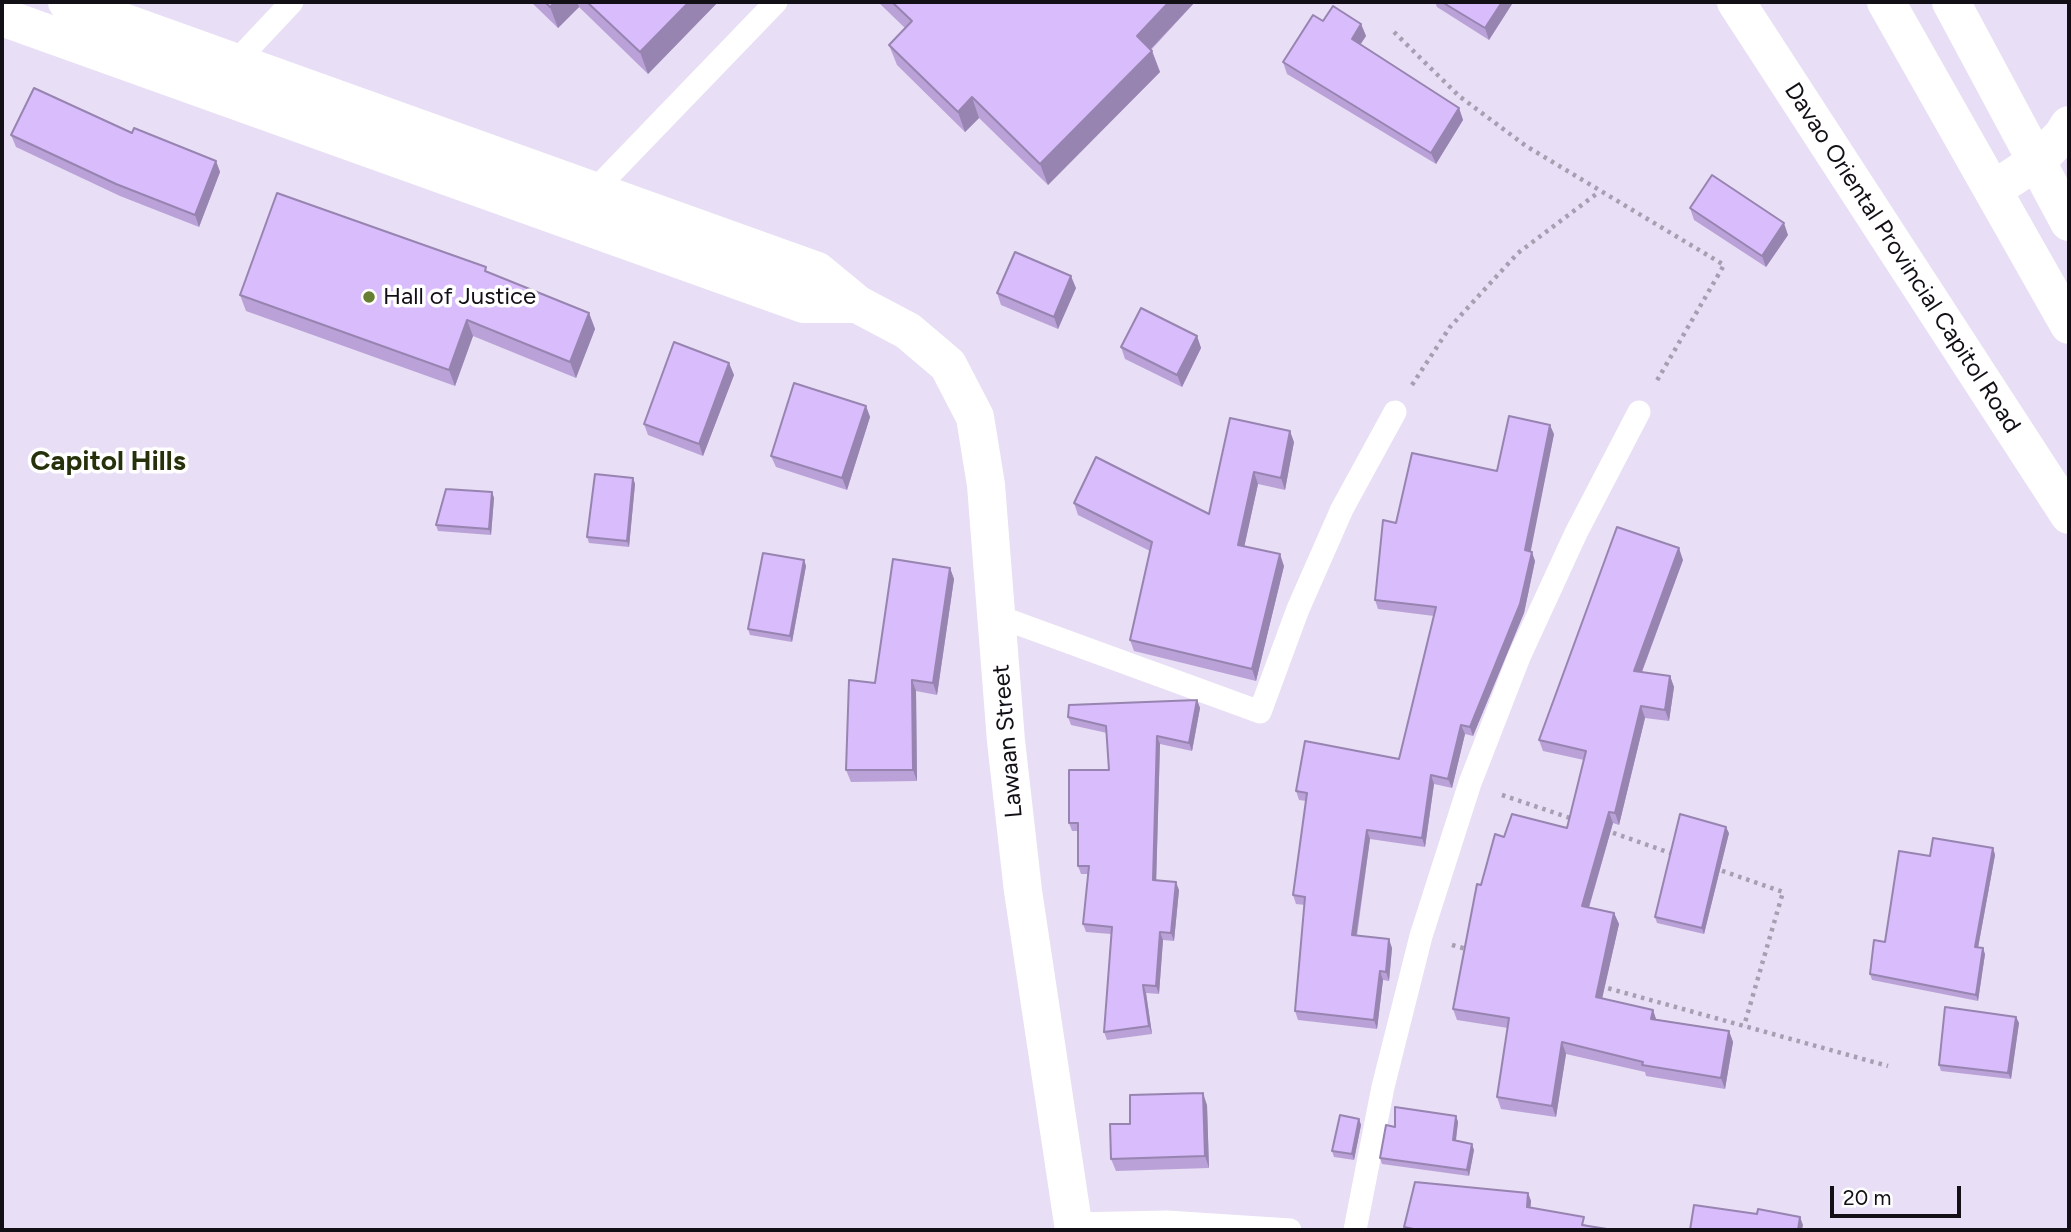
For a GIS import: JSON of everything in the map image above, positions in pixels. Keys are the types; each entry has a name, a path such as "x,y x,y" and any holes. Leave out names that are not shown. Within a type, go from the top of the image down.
{"street":[{"name":"Lawaan Street","path":"67,2 817,271 858,304 908,331 948,365 975,417 986,485 1006,741 1023,891 1073,1227"},
{"name":"Davao Oriental Provincial Capitol Road","path":"1735,2 2069,514"},
{"path":"1886,2 2069,325"},
{"path":"1951,2 2069,222"},
{"path":"2,18 804,304 858,304"},
{"path":"1993,190 2037,161 2069,125"}],"lane":[{"path":"208,91 292,2"},
{"path":"566,219 776,2"},
{"path":"998,615 1259,712 1297,609 1342,509 1395,412"},
{"path":"1355,1230 1382,1087 1421,936 1470,783 1520,657 1570,545 1639,412"},
{"path":"1073,1227 1167,1222 1290,1230"}],"path":[{"path":"1394,32 1459,96 1527,146 1724,265 1639,412"},
{"path":"1395,412 1450,327 1475,299 1518,253 1600,192"},
{"path":"1470,783 1574,820"},
{"path":"1601,829 1679,856"},
{"path":"1705,865 1783,892 1744,1026"},
{"path":"1421,936 1475,951"},
{"path":"1596,985 1888,1066"}],"building":[{"path":"587,2 689,2 640,52"},
{"path":"892,2 1169,2 1137,36 1152,51 1040,164 972,97 958,112 889,45 912,21"},
{"path":"1442,2 1502,2 1485,28"},
{"path":"1333,6 1361,24 1352,39 1459,108 1431,153 1283,62 1313,15 1323,21"},
{"path":"34,88 132,133 134,128 216,161 195,215 116,184 11,135"},
{"path":"1712,175 1784,223 1762,256 1690,208"},
{"name":"Hall of Justice","path":"277,193 486,267 485,271 589,313 570,362 467,320 449,370 240,295"},
{"path":"1015,252 1071,276 1054,317 997,293"},
{"path":"1141,308 1197,336 1177,375 1121,347"},
{"path":"674,342 729,363 699,444 644,424"},
{"path":"794,383 866,406 842,478 771,456"},
{"path":"1509,416 1550,425 1525,550 1532,552 1520,604 1470,727 1461,725 1448,779 1431,775 1422,838 1367,830 1352,935 1389,939 1386,972 1380,971 1374,1020 1295,1011 1305,897 1293,895 1307,793 1296,791 1305,741 1399,759 1436,607 1375,600 1383,520 1396,523 1412,453 1497,471"},
{"path":"1230,418 1290,431 1281,478 1254,472 1238,545 1280,554 1252,669 1130,640 1152,542 1074,503 1096,457 1209,514"},
{"path":"595,474 633,478 627,541 587,537"},
{"path":"446,489 492,492 489,529 436,525"},
{"path":"1617,527 1679,548 1634,671 1670,676 1665,710 1641,706 1615,813 1609,812 1582,906 1614,913 1596,997 1653,1010 1651,1019 1729,1031 1721,1078 1642,1065 1643,1062 1562,1042 1552,1106 1497,1097 1509,1018 1453,1009 1477,884 1481,885 1495,834 1504,837 1512,814 1567,828 1586,751 1539,740"},
{"path":"763,553 804,560 790,636 748,629"},
{"path":"893,559 950,568 933,683 912,680 913,770 846,770 849,680 875,683"},
{"path":"1197,700 1189,743 1157,736 1153,880 1176,882 1171,933 1160,932 1156,986 1143,985 1149,1026 1104,1032 1112,927 1083,924 1089,866 1078,866 1078,823 1069,823 1069,770 1109,770 1106,726 1068,717 1069,705"},
{"path":"1680,814 1726,827 1702,928 1655,917"},
{"path":"1933,838 1993,848 1975,947 1983,948 1976,995 1870,974 1874,940 1885,942 1899,851 1930,856"},
{"path":"1945,1007 2016,1017 2008,1073 1939,1065"},
{"path":"1203,1093 1205,1156 1111,1159 1110,1124 1130,1124 1130,1095"},
{"path":"1395,1107 1456,1116 1453,1140 1472,1144 1467,1170 1380,1158 1386,1125 1395,1127"},
{"path":"1340,1115 1359,1119 1352,1154 1332,1151"},
{"path":"1415,1182 1528,1193 1527,1207 1584,1217 1582,1225 1613,1230 1418,1230 1404,1227"},
{"path":"1694,1205 1757,1214 1758,1209 1800,1217 1798,1230 1690,1230"}],"place":[{"name":"Hall of Justice","path":"369,297"}],"district":[{"name":"Capitol Hills","path":"108,462"}]}
